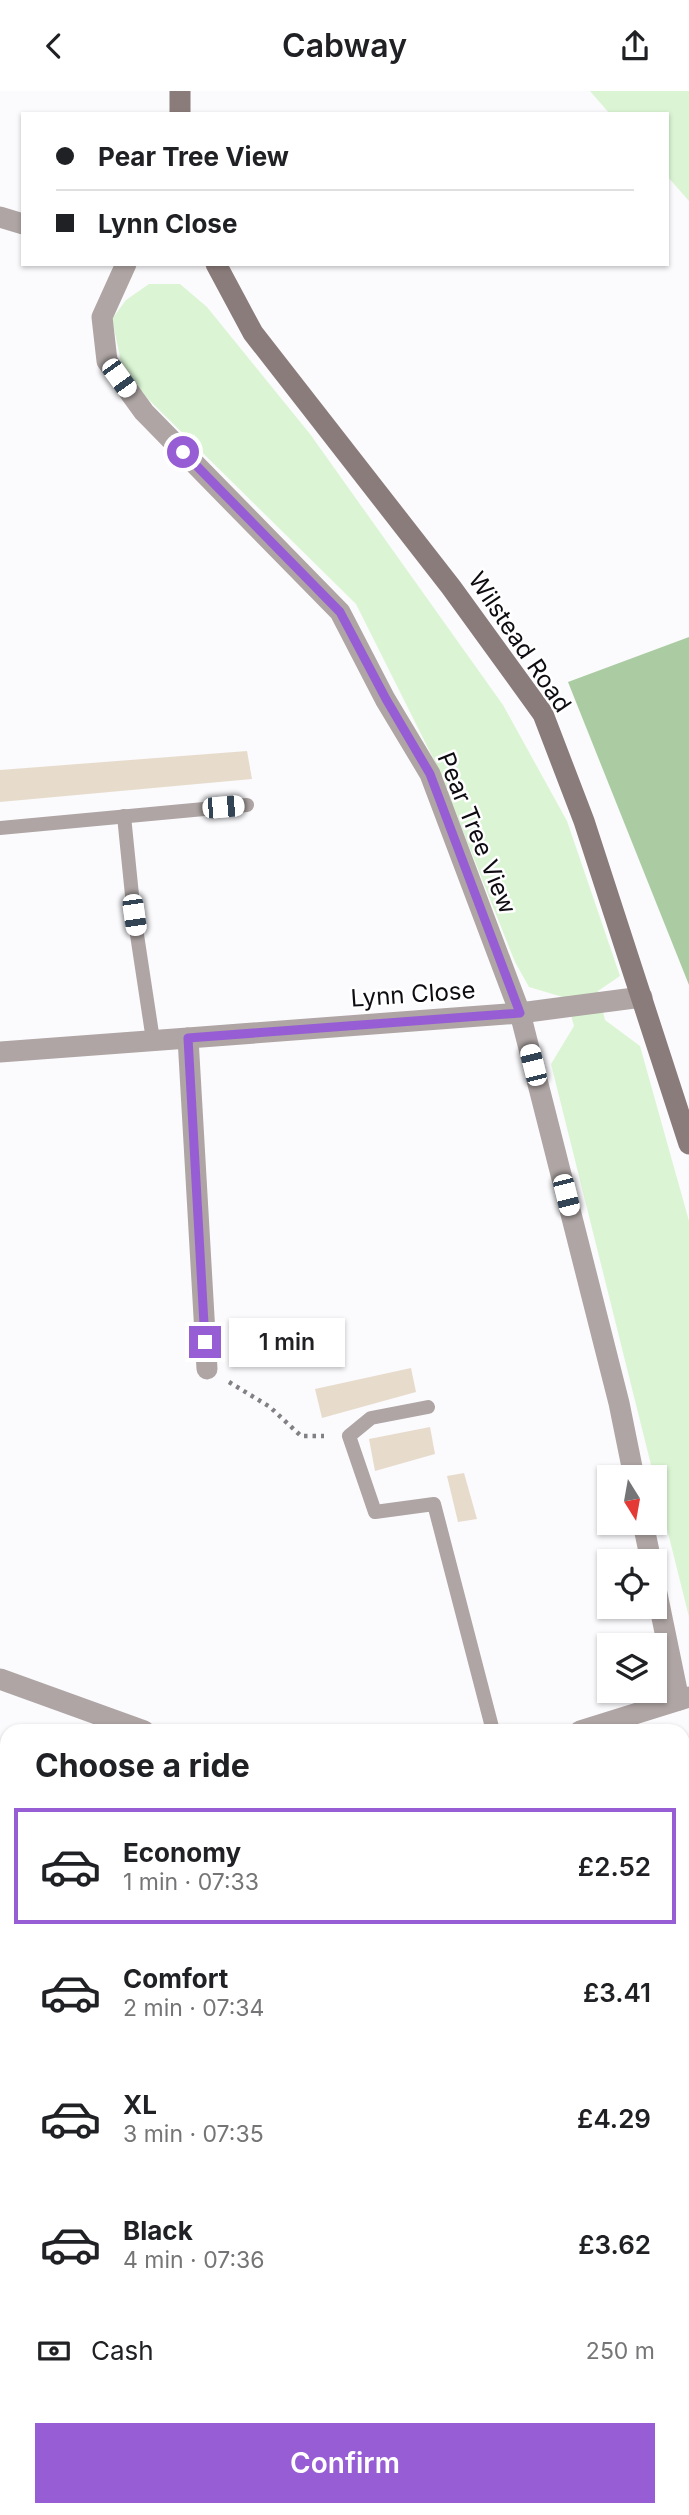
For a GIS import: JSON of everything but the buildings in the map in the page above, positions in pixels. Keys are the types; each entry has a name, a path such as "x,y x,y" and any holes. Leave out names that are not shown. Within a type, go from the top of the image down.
{"street":[{"path":"180,91 180,112"},
{"path":"0,217 21,223"},
{"name":"Pear Tree View","path":"125,266 102,317 107,361 144,412 340,612 430,774 520,1013 619,1403 632,1465"},
{"name":"Wilstead Road","path":"217,266 253,333 444,577 543,714 584,821 689,1145"},
{"name":"Lynn Close","path":"0,1052 520,1013 642,997"},
{"path":"188,1038 207,1369"},
{"path":"602,1724 684,1698 664,1619"},
{"path":"0,1679 125,1724"}],"lane":[{"path":"0,828 247,805"},
{"path":"124,816 134,915 153,1040"},
{"path":"428,1407 370,1418 349,1436 375,1512 434,1504 491,1724"}],"path":[{"path":"207,1369 270,1407 301,1436 349,1436"}],"green space":[{"path":"590,91 689,91 689,201 669,178 669,112 608,112"},
{"path":"149,284 180,284 207,307 310,434 503,705 567,821 620,976 598,991 605,1020 640,1046 689,1221 689,1617 667,1529 667,1465 651,1465 551,1064 574,1026 566,998 529,987 515,962 437,766 356,604 148,399 123,371 112,319 126,300"},
{"path":"689,637 689,985 568,682"}],"route":[{"path":"183,452 340,612 430,774 520,1013 188,1038 205,1342"}]}
